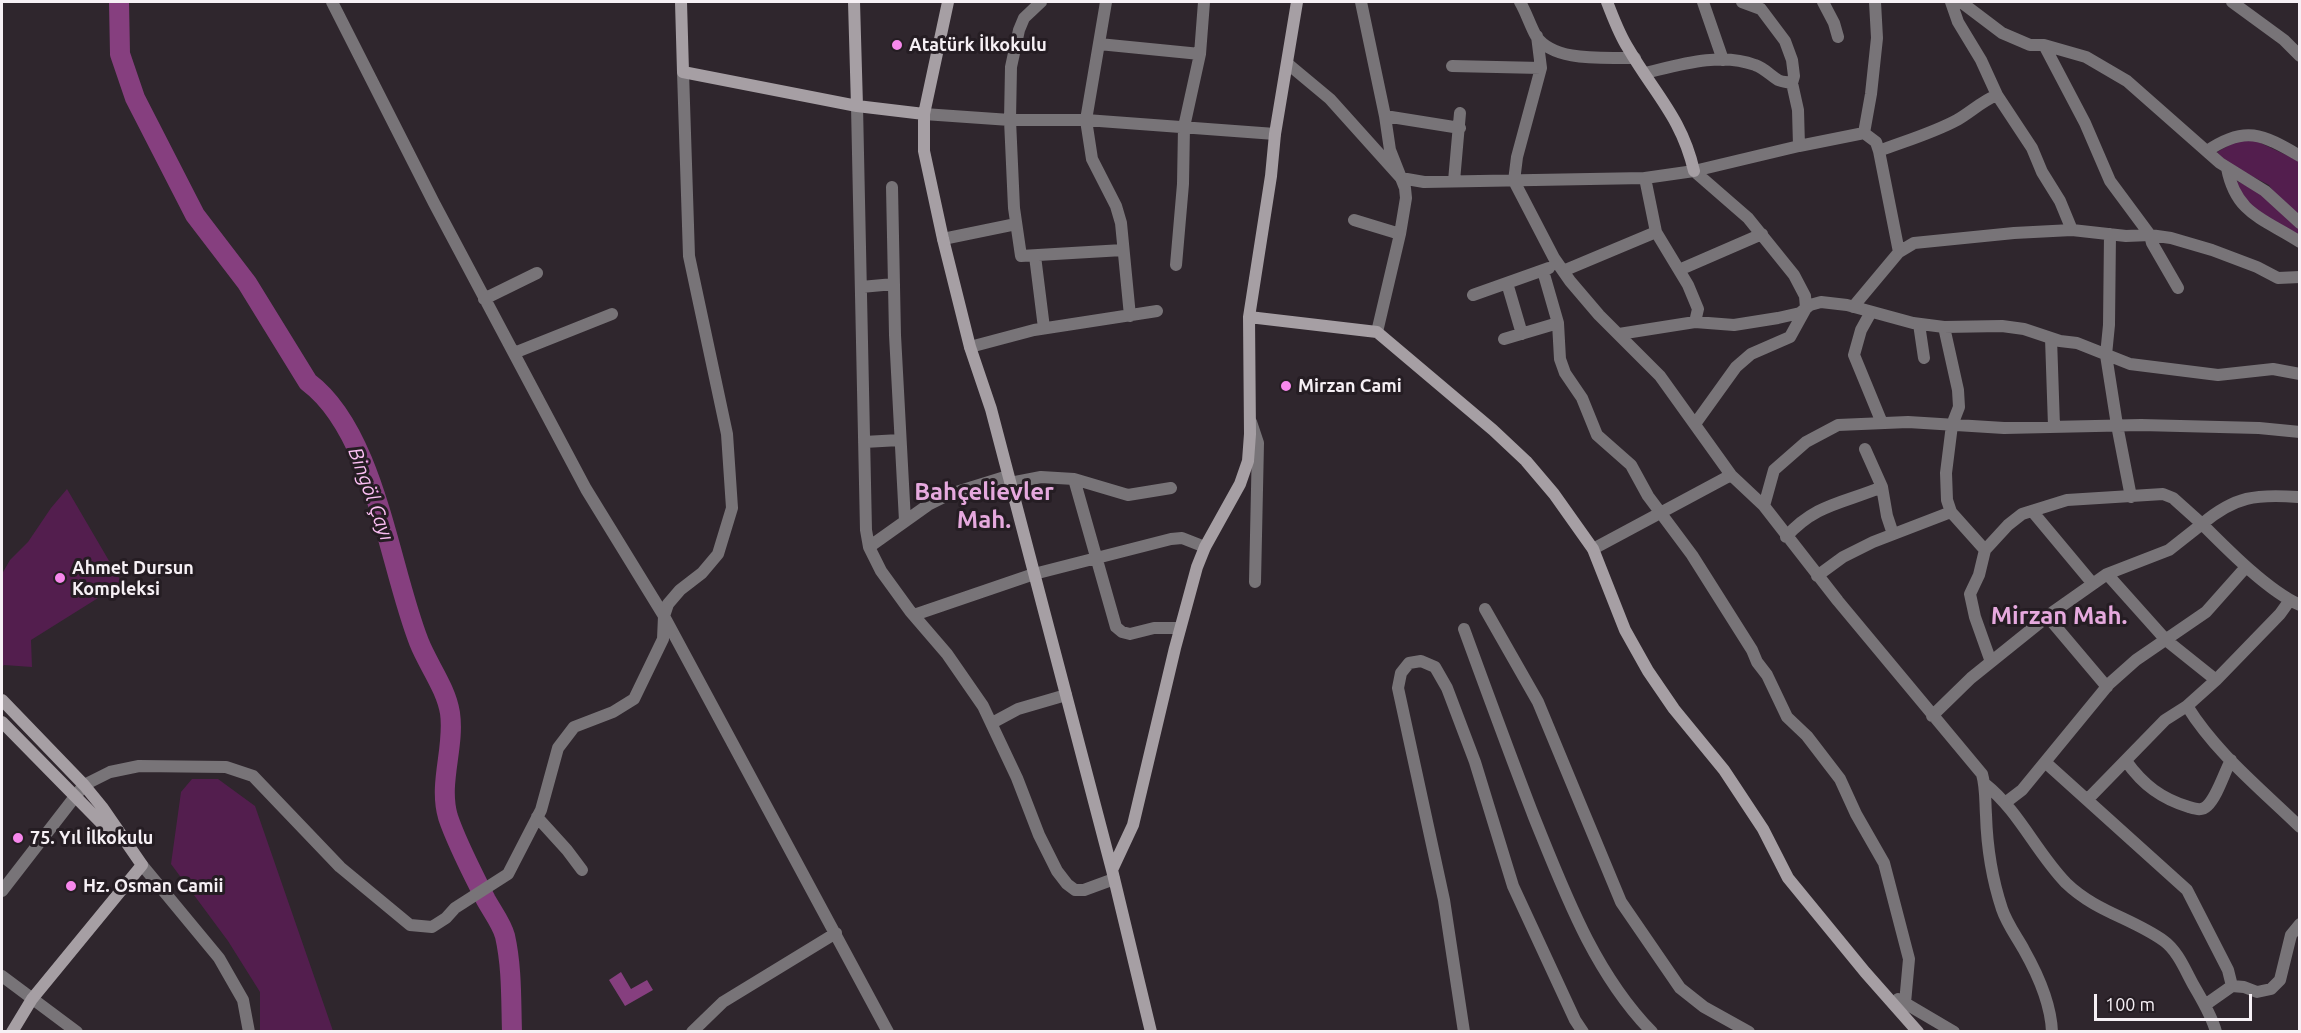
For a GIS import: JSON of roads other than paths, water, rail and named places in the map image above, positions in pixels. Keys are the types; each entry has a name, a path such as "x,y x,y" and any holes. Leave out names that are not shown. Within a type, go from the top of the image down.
{"street":[{"path":"332,2 484,299 586,489 664,616 888,1032"},
{"path":"2,891 84,785 110,772 139,766 226,767 253,776 340,867 410,925 432,927 446,918 455,908 508,874 537,818 558,748 574,727 613,712 634,699 663,639 664,616 668,604 680,590 702,573 718,554 732,508 727,434 689,256 681,2"},
{"path":"854,2 866,530 869,547 881,571 947,654 983,706 1017,778 1042,843 1056,871 1075,890 1084,890 1113,874 1132,825 1197,567 1205,547 1244,474 1248,461 1249,317 1271,176 1275,134 1297,2"},
{"path":"948,2 924,114 924,151 970,347 991,409 1113,874 1151,1032"},
{"path":"1041,2 1024,18 1011,67 1010,120 1016,224 1021,256 1123,250"},
{"path":"1106,2 1086,120 1092,159 1116,206 1130,316"},
{"path":"1176,265 1183,184 1184,127 1200,54 1204,2"},
{"path":"1361,2 1390,150 1406,198 1377,332"},
{"path":"1520,2 1537,36 1546,46 1556,51 1573,55 1635,58"},
{"path":"1607,2 1623,39 1682,133 1694,171 1748,218 1794,275 1805,296 1806,308 1790,337 1751,354 1736,367 1695,424"},
{"path":"1703,2 1723,60"},
{"path":"1742,2 1764,5 1785,42 1792,60 1794,76 1792,83 1798,110 1799,146"},
{"path":"1823,2 1834,23 1838,37"},
{"path":"1864,133 1877,38 1875,2"},
{"path":"1951,2 1958,22 1981,60 1997,95 2032,148 2042,172 2060,201 2072,230"},
{"path":"1961,2 2002,33 2030,45 2044,45 2086,57 2127,81 2227,168 2265,191 2300,223"},
{"path":"2232,2 2284,40 2300,56"},
{"path":"1537,36 1540,68 1517,157 1514,181 1561,268 1599,315 1660,376 1731,475 1764,506 1817,576 1982,774 1985,784 1986,815 1994,882 2004,913 2026,952 2040,985 2051,1020 2052,1032"},
{"path":"1099,44 1200,54"},
{"path":"2044,45 2085,123 2110,181 2150,235 2152,243 2178,288"},
{"path":"1645,73 1688,63 1723,60 1752,64 1763,68 1778,80 1792,83"},
{"path":"1288,64 1330,99 1401,178 1424,182 1645,178 1694,171 1864,133 1876,142 1879,151 1899,252"},
{"path":"1452,66 1540,68"},
{"path":"683,72 857,106 924,114 1010,120 1086,120 1275,134"},
{"path":"1879,151 1959,119 1997,95"},
{"path":"1454,181 1461,113"},
{"path":"1385,116 1460,128"},
{"path":"2208,150 2222,141 2241,134 2256,136 2300,156"},
{"path":"2227,168 2230,185 2239,201 2252,214 2300,242"},
{"path":"1645,178 1656,232 1679,270 1698,309 1695,322"},
{"path":"892,187 904,521"},
{"path":"1354,220 1400,234"},
{"path":"943,239 1016,224"},
{"path":"1853,307 1899,252 1914,243 2072,230 2171,238 2212,250 2257,267 2278,278 2300,277"},
{"path":"1473,295 1543,271 1561,268 1656,232"},
{"path":"1679,270 1762,234"},
{"path":"2110,234 2109,325 2106,355 2131,497"},
{"path":"1035,256 1044,328"},
{"path":"1543,271 1557,323 1560,359 1565,373 1582,398 1597,435 1631,465 1648,496 1663,513 1692,555 1767,675 1787,717 1807,736 1840,779 1856,814 1884,862 1909,958 1905,1003"},
{"path":"484,299 537,273"},
{"path":"1507,283 1522,334"},
{"path":"861,287 894,284"},
{"path":"1619,334 1695,322 1734,325 1779,318 1800,312 1821,302 1853,307 1918,324 1944,327 2002,326 2024,329 2051,338 2077,343 2130,364 2218,375 2273,369 2300,374"},
{"path":"970,347 1044,328 1157,311"},
{"path":"1871,312 1861,330 1854,355 1882,423"},
{"path":"514,353 612,314"},
{"path":"1249,317 1377,332 1493,430 1526,461 1554,494 1593,549 1625,630 1648,671 1674,709 1724,770 1763,829 1788,878 1912,1029"},
{"path":"1504,339 1557,323"},
{"path":"1918,324 1924,358"},
{"path":"1944,327 1958,390 1959,407 1952,424 1946,473 1947,500 1951,512 1985,550"},
{"path":"2051,338 2054,426"},
{"path":"1250,420 1258,443 1255,582"},
{"path":"1764,506 1774,470 1801,446 1838,425 1952,424 2004,428 2117,425 2259,428 2300,432"},
{"path":"864,442 900,440"},
{"path":"1864,449 1882,487 1893,534"},
{"path":"1593,549 1731,475"},
{"path":"869,547 928,505 950,494 1009,480 1041,477 1074,480 1128,495 1171,488"},
{"path":"1074,480 1115,623 1119,630 1130,634 1154,628 1180,628"},
{"path":"1786,537 1799,523 1818,510 1882,487"},
{"path":"1991,662 1975,617 1970,594 1979,575 1985,550 2008,525 2022,514 2067,500 2163,494 2173,498 2246,567 2295,602 2280,614 2216,680 2187,706 2165,720 2087,800"},
{"path":"1932,716 1991,662 2047,616 2107,574 2169,550 2233,502 2249,496 2298,497"},
{"path":"2032,511 2093,584"},
{"path":"1817,576 1843,557 1893,534 1951,512"},
{"path":"914,615 1034,574 1182,538 1205,547"},
{"path":"2006,803 2022,790 2107,687 2136,660 2206,612 2246,567"},
{"path":"2107,574 2166,640 2216,680"},
{"path":"1485,609 1538,702 1621,902 1680,988 1704,1007 1749,1032"},
{"path":"2047,616 2107,687"},
{"path":"1464,629 1553,865 1579,921 1613,984 1652,1032"},
{"path":"1464,1032 1444,900 1398,688 1401,673 1409,663 1421,662 1435,667 1447,688 1475,762 1513,886 1575,1020 1584,1032"},
{"path":"992,723 1034,703 1066,695"},
{"path":"2,700 84,785 142,864 219,958 243,1000 249,1032"},
{"path":"2187,706 2199,725 2231,760 2300,828"},
{"path":"2,722 142,864"},
{"path":"2126,761 2138,777 2154,791 2171,801 2198,810 2208,805 2231,760"},
{"path":"2045,762 2187,890 2228,970 2232,986"},
{"path":"1985,784 2006,803 2050,864 2067,883 2095,905 2150,933 2169,946 2205,1005 2216,1032"},
{"path":"537,818 582,870"},
{"path":"12,1032 32,999 142,864"},
{"path":"2205,1005 2232,986 2244,987 2256,992 2271,989 2280,980 2291,935 2300,924"},
{"path":"692,1032 723,1002 836,933"},
{"path":"2,975 77,1032"},
{"path":"1881,990 1954,1032"}],"waterway":[{"name":"Bingöl Çayı","path":"119,2 120,54 135,98 195,215 247,283 308,382 331,404 349,433 365,466 408,611 419,642 448,704 451,726 445,804 461,848 505,936 510,972 512,1032"}],"place":[{"name":"Atatürk İlkokulu","path":"897,45"},
{"name":"Mirzan Cami","path":"1286,386"},
{"name":"Ahmet Dursun Kompleksi","path":"60,578"},
{"name":"75. Yıl İlkokulu","path":"18,838"},
{"name":"Hz. Osman Camii","path":"71,886"}],"district":[{"name":"Bahçelievler Mah.","path":"984,506"},
{"name":"Mirzan Mah.","path":"2059,616"}]}
